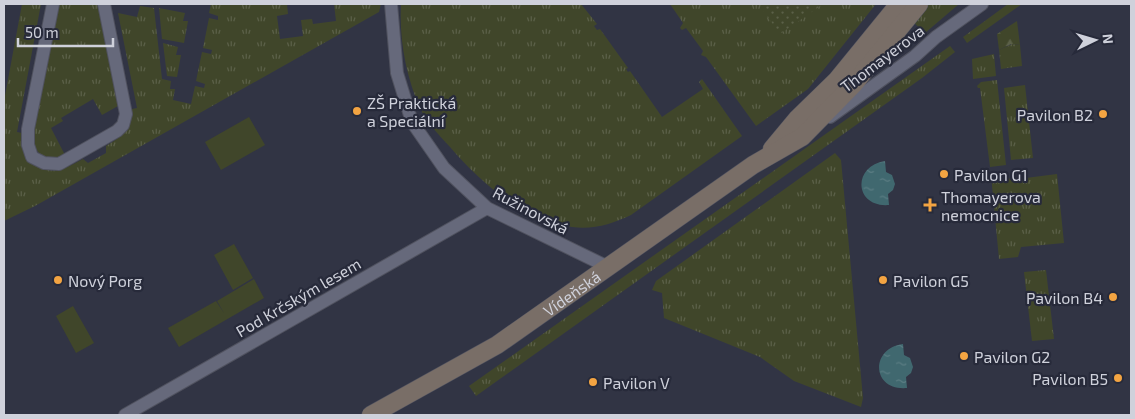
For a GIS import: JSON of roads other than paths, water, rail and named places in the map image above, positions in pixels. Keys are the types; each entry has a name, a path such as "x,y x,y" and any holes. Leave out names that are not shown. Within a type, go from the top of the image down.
{"main road":[{"name":"Vídeňská","path":"758,162 837,80 898,4"},
{"name":"Vídeňská","path":"371,415 497,345 758,162 802,137 853,85 918,4"}],"street":[{"path":"53,4 28,129 28,145 32,157 44,163 59,164 117,131 123,125 126,114 104,4"},
{"name":"Ružinovská","path":"391,4 397,73 412,122 444,168 487,208 608,267"},
{"name":"Thomayerova","path":"802,137 916,56 936,37 982,4"},
{"name":"Pod Krčským lesem","path":"125,415 487,208"}],"water":[{"path":"885,161 886,172 892,175 895,184 893,190 888,194 889,205 877,204 869,200 864,194 862,186 867,170 874,164"},
{"path":"903,344 904,355 910,358 913,367 911,373 906,377 907,388 895,387 887,383 881,376 879,369 880,360 885,353 892,347"}],"place":[{"name":"ZŠ Praktická a Speciální","path":"357,111"},
{"name":"Pavilon B2","path":"1103,114"},
{"name":"Pavilon G1","path":"944,174"},
{"name":"Thomayerova nemocnice","path":"930,205"},
{"name":"Nový Porg","path":"58,280"},
{"name":"Pavilon G5","path":"883,280"},
{"name":"Pavilon B4","path":"1113,297"},
{"name":"Pavilon G2","path":"964,356"},
{"name":"Pavilon B5","path":"1118,378"},
{"name":"Pavilon V","path":"593,382"}]}
